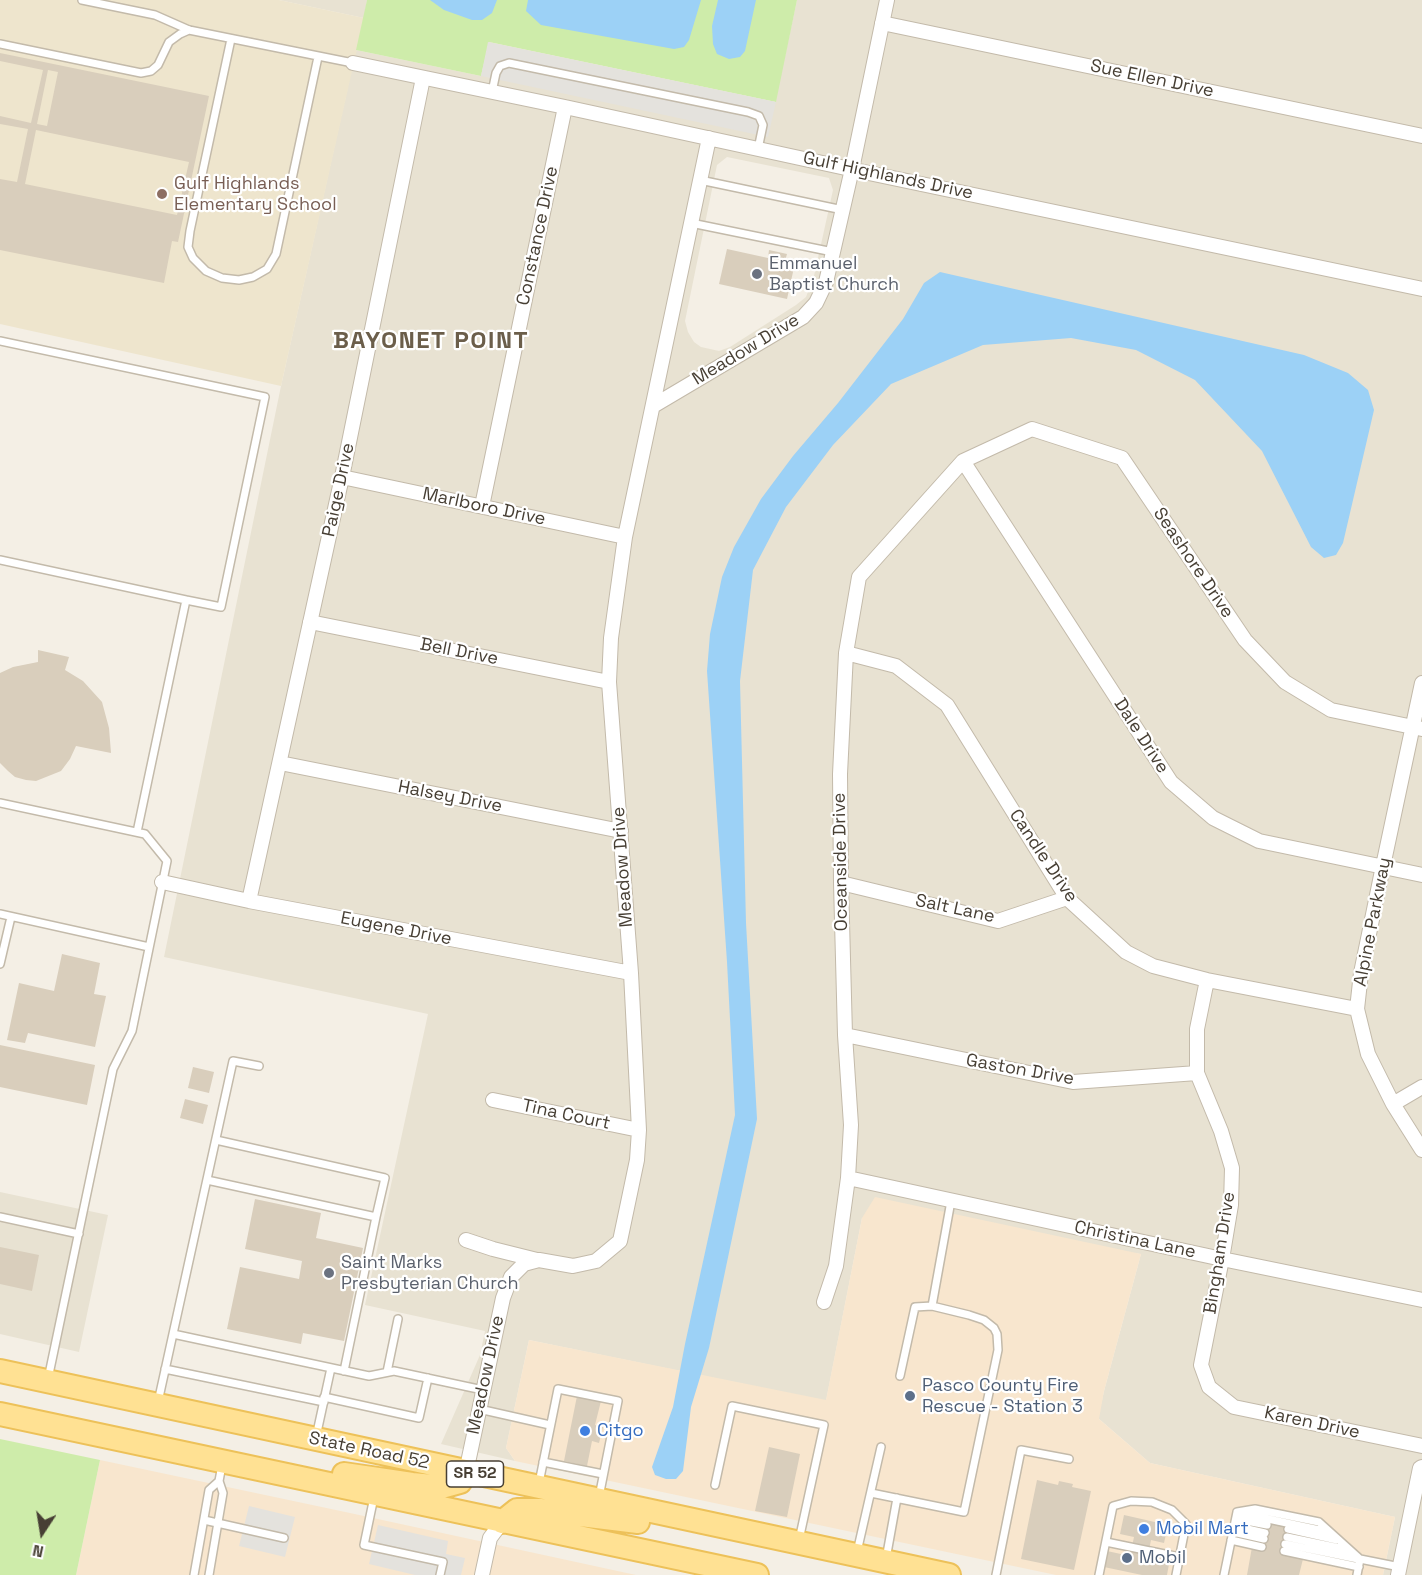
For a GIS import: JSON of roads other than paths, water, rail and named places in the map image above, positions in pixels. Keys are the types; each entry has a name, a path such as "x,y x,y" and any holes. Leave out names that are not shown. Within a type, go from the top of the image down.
{"main road":[{"name":"State Road 52","path":"0,1371 741,1530 857,1556 880,1566 949,1575"},
{"name":"SR 52","path":"0,1414 221,1472 250,1468 502,1522 700,1568 757,1575"},
{"path":"250,1468 290,1466 442,1487 460,1482 466,1472"},
{"path":"502,1522 517,1510 540,1510 688,1529 741,1530"}],"street":[{"name":"Meadow Drive","path":"653,406 803,317 816,303 826,282 843,210 886,0"},
{"name":"Sue Ellen Drive","path":"882,23 1422,136"},
{"name":"Gulf Highlands Drive","path":"353,63 1422,289"},
{"name":"Paige Drive","path":"249,901 342,477 423,78"},
{"name":"Constance Drive","path":"482,506 565,107"},
{"name":"Meadow Drive","path":"466,1240 493,1249 573,1266 596,1261 620,1241 637,1160 639,1130 631,974 609,682 611,638 625,537 710,138"},
{"name":"Seashore Drive","path":"963,460 1032,429 1122,458 1245,640 1285,682 1331,710 1417,728"},
{"name":"Oceanside Drive","path":"824,1302 836,1266 848,1178 851,1125 845,1035 841,883 840,774 846,653 859,576 963,460"},
{"name":"Dale Drive","path":"963,460 1171,782 1213,818 1259,841 1422,874"},
{"name":"Marlboro Drive","path":"342,477 625,537"},
{"name":"Bell Drive","path":"310,622 609,682"},
{"name":"Candle Drive","path":"846,653 896,666 947,705 1067,898 1126,952 1153,966 1207,980 1357,1009"},
{"name":"Alpine Parkway","path":"1422,683 1417,728 1383,866 1361,973 1357,1009 1368,1054 1393,1104 1422,1150"},
{"name":"Halsey Drive","path":"280,763 621,831"},
{"name":"Eugene Drive","path":"162,882 249,901 631,974"},
{"name":"Salt Lane","path":"841,883 998,921 1067,898"},
{"name":"Bingham Drive","path":"1207,980 1197,1029 1197,1073 1221,1131 1232,1168 1231,1205 1201,1365 1209,1387"},
{"name":"Gaston Drive","path":"845,1035 1073,1082 1197,1073"},
{"path":"1393,1104 1422,1087"},
{"name":"Tina Court","path":"493,1100 639,1130"},
{"name":"Christina Lane","path":"848,1178 1422,1300"},
{"name":"Meadow Drive","path":"466,1472 503,1298 512,1277 524,1264 539,1260"},
{"name":"Karen Drive","path":"1209,1387 1234,1407 1422,1446"},
{"path":"1399,1571 1422,1467"},
{"path":"482,1575 490,1538 502,1522"}],"lane":[{"path":"82,0 155,15 189,30 353,63"},
{"path":"0,44 141,73 151,71 158,65 169,42 189,30"},
{"path":"231,39 190,231 189,247 193,258 206,271 222,278 239,280 254,277 267,269 276,254 318,57"},
{"path":"492,92 500,66 509,63 748,112 759,116 763,125 758,148"},
{"path":"700,180 843,210"},
{"path":"692,223 833,252"},
{"path":"0,341 266,397 221,607 0,560"},
{"path":"137,832 186,600"},
{"path":"0,803 145,834 167,861 132,1031 113,1069 47,1382"},
{"path":"0,914 149,947"},
{"path":"0,964 10,917"},
{"path":"157,1405 233,1061 259,1066"},
{"path":"216,1140 385,1178 344,1371"},
{"path":"207,1180 376,1217"},
{"path":"932,1306 951,1201"},
{"path":"0,1217 78,1234"},
{"path":"870,1493 964,1512 998,1350 997,1334 984,1320 932,1306 915,1307 900,1376"},
{"path":"387,1372 398,1320"},
{"path":"173,1334 369,1376 394,1371 483,1390"},
{"path":"316,1439 331,1368"},
{"path":"165,1369 419,1418 428,1378"},
{"path":"538,1487 558,1389 618,1401 598,1500"},
{"path":"715,1485 732,1406 824,1425 798,1543"},
{"path":"479,1409 550,1425"},
{"path":"857,1556 881,1447"},
{"path":"996,1575 1021,1450 1069,1460"},
{"path":"543,1462 603,1474"},
{"path":"194,1575 209,1490 221,1472"},
{"path":"209,1575 222,1493 221,1472"},
{"path":"375,1495 364,1545 443,1562 440,1575"},
{"path":"880,1566 897,1498"},
{"path":"1101,1575 1113,1506 1131,1501 1152,1502 1172,1510 1186,1524 1176,1575"},
{"path":"1224,1575 1234,1526 1255,1509 1319,1522 1351,1551 1359,1567"},
{"path":"204,1520 284,1538"},
{"path":"1234,1526 1265,1536 1234,1526"},
{"path":"1286,1540 1359,1567 1399,1571"},
{"path":"1286,1540 1340,1540"},
{"path":"1286,1540 1351,1551"},
{"path":"1106,1542 1179,1557"}],"water":[{"path":"430,0 497,0 492,13 482,20 472,20 444,10"},
{"path":"528,0 701,0 689,40 684,47 674,49 541,25 526,11"},
{"path":"718,0 756,0 745,51 740,57 729,59 717,54 713,44 712,26"},
{"path":"940,272 1304,355 1348,373 1368,390 1374,410 1343,543 1336,555 1324,558 1311,547 1262,451 1195,380 1136,350 1071,338 983,345 891,384 833,445 786,507 753,570 740,681 746,923 757,1119 709,1348 691,1407 683,1471 676,1479 666,1479 655,1475 652,1467 673,1407 735,1115 707,671 710,634 722,577 734,547 761,499 903,319 924,283"}],"place":[{"name":"Gulf Highlands Elementary School","path":"162,194"},
{"name":"Emmanuel Baptist Church","path":"757,274"},
{"name":"Saint Marks Presbyterian Church","path":"329,1273"},
{"name":"Pasco County Fire Rescue - Station 3","path":"910,1396"},
{"name":"Citgo","path":"585,1431"},
{"name":"Mobil Mart","path":"1144,1529"},
{"name":"Mobil","path":"1127,1558"}],"district":[{"name":"BAYONET POINT","path":"431,341"}]}
